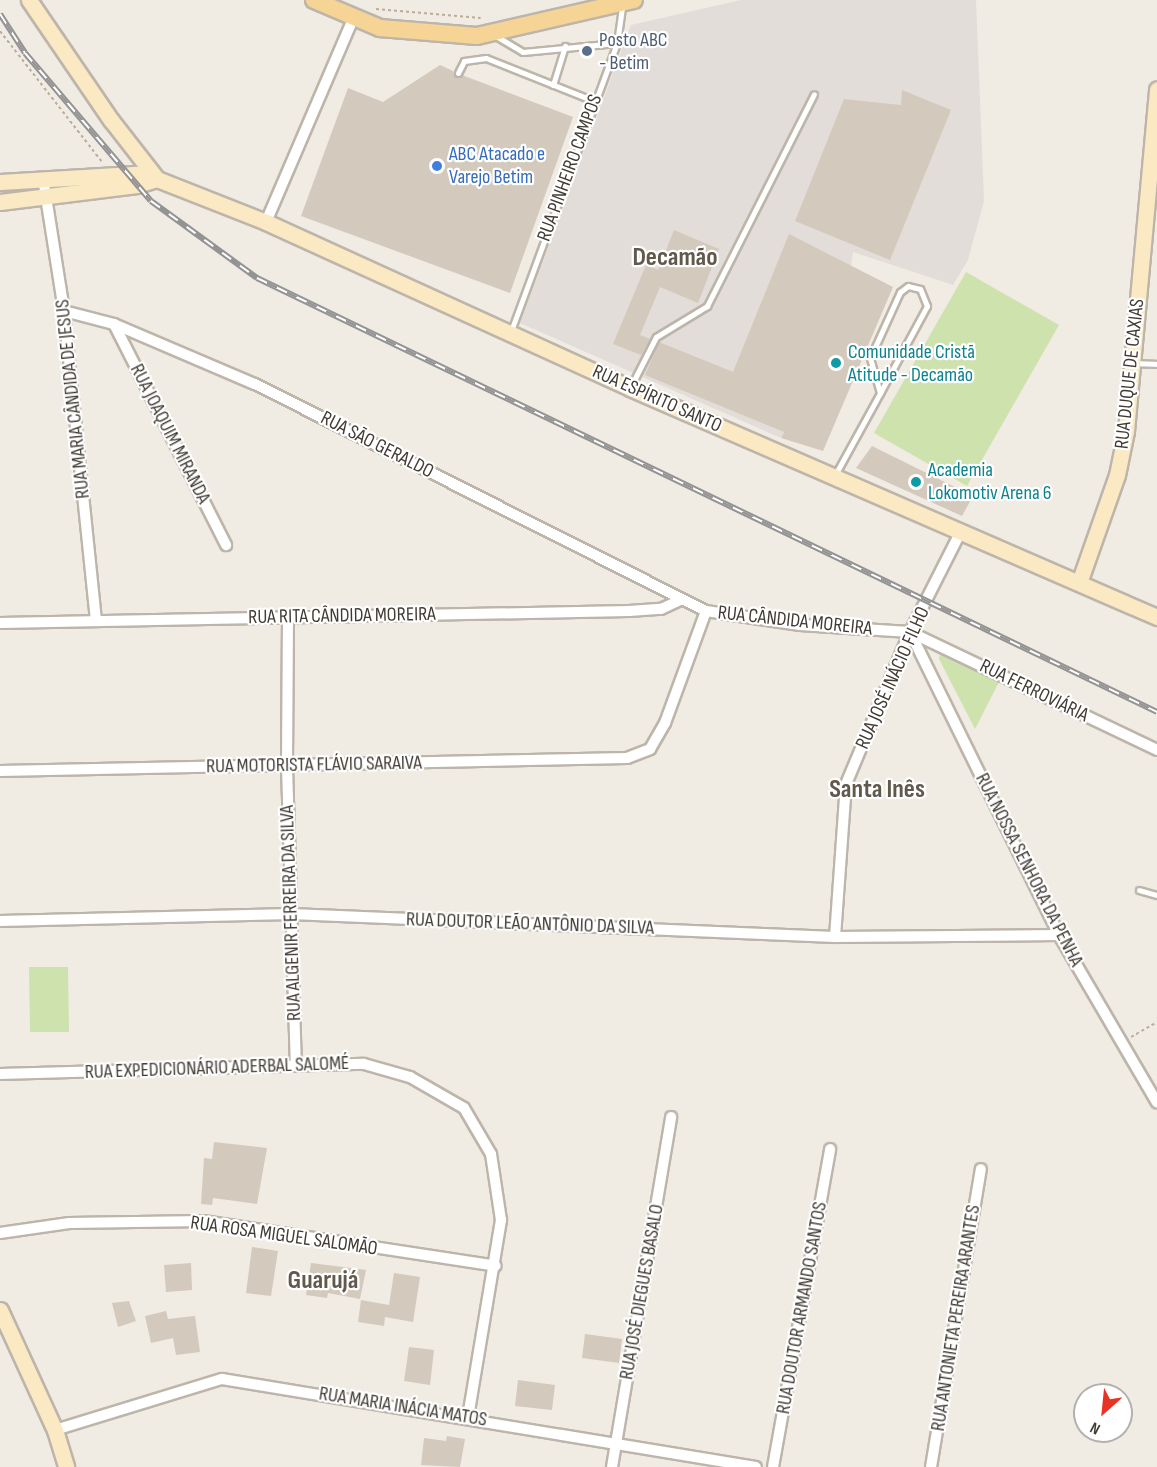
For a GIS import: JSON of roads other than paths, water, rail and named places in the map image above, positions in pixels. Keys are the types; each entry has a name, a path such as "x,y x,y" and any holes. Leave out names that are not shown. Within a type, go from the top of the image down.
{"main road":[{"path":"314,0 360,13 380,28 421,34 477,36 488,26 629,1"}],"street":[{"path":"29,0 154,176"},
{"path":"266,222 360,13"},
{"name":"RUA DUQUE DE CAXIAS","path":"1080,580 1117,475 1126,431 1157,89"},
{"path":"0,182 112,175 154,176"},
{"path":"0,202 137,185 154,176"},
{"name":"RUA ESPÍRITO SANTO","path":"154,176 266,222 511,331 630,388 834,477 1080,580 1157,617"},
{"name":"RUA MARIA CÂNDIDA DE JESUS","path":"43,178 64,312 96,620"},
{"name":"RUA SÃO GERALDO","path":"64,312 114,324 255,384 682,599"},
{"name":"RUA JOAQUIM MIRANDA","path":"114,324 226,544"},
{"name":"RUA JOSÉ INÁCIO FILHO","path":"835,937 846,784 910,632 961,531"},
{"name":"RUA RITA CÂNDIDA MOREIRA","path":"0,623 640,610 660,609 682,599"},
{"name":"RUA CÂNDIDA MOREIRA","path":"682,599 706,611 800,625 910,632"},
{"name":"RUA MOTORISTA FLÁVIO SARAIVA","path":"0,771 627,758 650,749 665,723 706,611"},
{"name":"RUA ALGENIR FERREIRA DA SILVA","path":"288,618 287,766 296,1064"},
{"name":"RUA FERROVIÁRIA","path":"910,632 1157,750"},
{"name":"RUA NOSSA SENHORA DA PENHA","path":"910,632 1059,935 1157,1103"},
{"name":"RUA DOUTOR LEÃO ANTÔNIO DA SILVA","path":"0,921 291,914 835,937 1059,935"},
{"name":"RUA EXPEDICIONÁRIO ADERBAL SALOMÉ","path":"0,1074 296,1064 364,1064 410,1077 464,1108 491,1154 501,1220 496,1266 468,1417"},
{"name":"RUA JOSÉ DIEGUES BASALO","path":"612,1467 672,1117"},
{"name":"RUA DOUTOR ARMANDO SANTOS","path":"773,1467 830,1149"},
{"name":"RUA ANTONIETA PEREIRA ARANTES","path":"932,1467 981,1169"},
{"name":"RUA ROSA MIGUEL SALOMÃO","path":"0,1233 69,1223 203,1221 496,1266"},
{"path":"0,1310 55,1430 66,1467"},
{"name":"RUA MARIA INÁCIA MATOS","path":"55,1430 222,1379 468,1417 756,1467"}],"lane":[{"name":"RUA PINHEIRO CAMPOS","path":"511,331 616,43 629,1"},
{"path":"488,26 524,52 565,45 616,43"},
{"path":"553,85 565,45"},
{"path":"458,73 464,61 486,58 594,101"},
{"path":"630,388 656,337 706,306 814,94"},
{"path":"834,477 880,393 927,306 920,289 908,286 900,292 870,358 880,393"},
{"path":"1132,363 1157,364"},
{"path":"1139,890 1157,895"}],"railway":[{"path":"0,14 25,53 151,201 257,278 1157,712"}],"place":[{"name":"Posto ABC - Betim","path":"587,51"},
{"name":"ABC Atacado e Varejo Betim","path":"437,166"},
{"name":"Comunidade Cristã Atitude - Decamão","path":"836,363"},
{"name":"Academia Lokomotiv Arena 6","path":"916,482"}],"district":[{"name":"Decamão","path":"675,258"},
{"name":"Santa Inês","path":"877,790"},
{"name":"Guarujá","path":"323,1281"}]}
